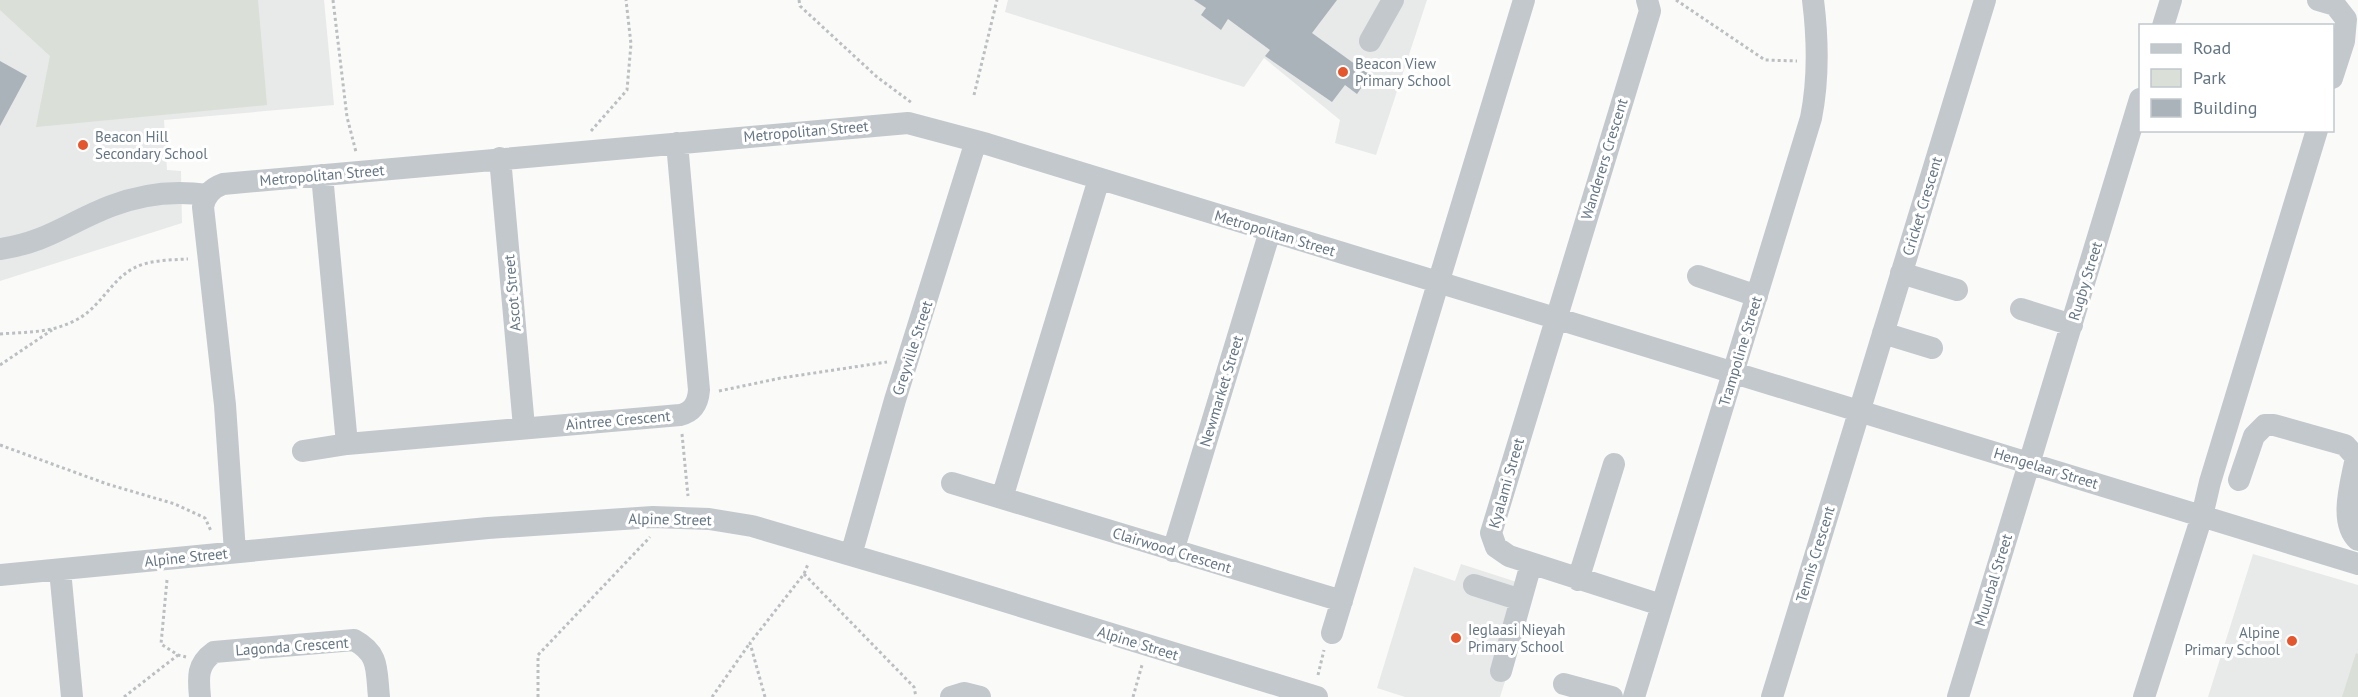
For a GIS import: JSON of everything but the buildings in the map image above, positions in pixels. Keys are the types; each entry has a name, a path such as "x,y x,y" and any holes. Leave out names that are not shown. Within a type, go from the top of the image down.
{"street":[{"path":"1370,41 1393,0"},
{"path":"1329,640 1440,283 1524,0"},
{"name":"Wanderers Crescent","path":"1554,318 1650,11 1647,0"},
{"name":"Trampoline Street","path":"1634,697 1811,118 1817,61 1813,0"},
{"name":"Cricket Crescent","path":"1859,411 1985,0"},
{"path":"2164,24 2170,0"},
{"path":"2318,0 2335,5 2346,20 2344,41 2334,72"},
{"name":"Rugby Street","path":"2030,463 2139,102"},
{"name":"Metropolitan Street","path":"207,195 223,184 908,123 976,141 1734,372"},
{"path":"2144,697 2202,516 2210,482 2316,132"},
{"name":"Greyville Street","path":"851,555 976,141"},
{"name":"Aintree Crescent","path":"303,451 347,444 680,415 691,410 697,403 699,390 677,143"},
{"name":"Ascot Street","path":"500,158 524,428"},
{"path":"322,174 347,444"},
{"path":"1002,498 1099,179"},
{"path":"0,249 39,242 111,206 142,196 170,192 207,195 203,207 225,405 235,552"},
{"name":"Newmarket Street","path":"1173,550 1270,231"},
{"path":"1901,273 1957,290"},
{"path":"1698,276 1757,296"},
{"path":"2021,309 2072,325"},
{"name":"Kyalami Street","path":"1554,318 1491,533 1496,547 1509,556 1531,564 1661,605"},
{"path":"1883,333 1932,348"},
{"name":"Hengelaar Street","path":"1734,372 2358,564"},
{"name":"Tennis Crescent","path":"1772,697 1859,411"},
{"path":"2240,480 2254,436 2265,425 2344,446 2356,457 2347,517 2350,528 2358,540"},
{"name":"Muurbal Street","path":"1958,697 2030,463"},
{"path":"1578,580 1614,464"},
{"name":"Clairwood Crescent","path":"952,483 1341,602"},
{"name":"Alpine Street","path":"0,575 488,528 672,516 709,519 752,526 1317,686"},
{"path":"1501,671 1531,564"},
{"path":"60,570 72,697"},
{"path":"1474,585 1521,600"},
{"name":"Lagonda Crescent","path":"203,660 214,652 354,640 369,648 375,663 379,697"},
{"path":"200,697 198,675 203,660"},
{"path":"1564,684 1612,697"},
{"path":"951,697 964,693 980,697"}],"path":[{"path":"333,0 347,117 362,172"},
{"path":"572,152 627,90 631,44 626,0"},
{"path":"799,0 800,6 877,77 913,104"},
{"path":"974,95 997,0"},
{"path":"1676,0 1765,60 1817,61"},
{"path":"0,334 53,329 73,322 91,310 133,268 148,263 208,257"},
{"path":"0,365 53,329"},
{"path":"717,392 781,378 894,361"},
{"path":"681,423 688,496"},
{"path":"0,445 107,484 174,504 205,518 211,531"},
{"path":"538,697 537,655 651,536"},
{"path":"712,697 750,643 804,574 809,561"},
{"path":"804,574 914,687 916,697"},
{"path":"167,580 161,644 178,655 203,660"},
{"path":"1317,686 1329,640"},
{"path":"750,643 765,697"},
{"path":"124,697 178,655"},
{"path":"1132,697 1143,663"}],"shaded area":[{"name":"Beacon Hill Secondary School","path":"0,0 324,0 334,105 164,120 167,170 181,171 182,223 0,281"},
{"name":"Beacon View Primary School","path":"1008,0 1427,0 1376,155 1335,143 1340,120 1264,58 1244,87 1005,12"},
{"name":"Alpine Primary School","path":"2253,554 2358,585 2358,697 2208,697"},
{"name":"Ieglaasi Nieyah Primary School","path":"1461,564 1535,588 1500,697 1405,697 1377,688 1414,567 1455,581"}],"green space":[{"path":"0,0 258,0 267,105 36,127 50,56 0,10"},
{"path":"2356,653 2358,654 2358,697 2342,697"}],"place":[{"name":"Beacon View Primary School","path":"1343,72"},
{"name":"Beacon Hill Secondary School","path":"83,145"},
{"name":"Ieglaasi Nieyah Primary School","path":"1456,638"},
{"name":"Alpine Primary School","path":"2292,641"}]}
